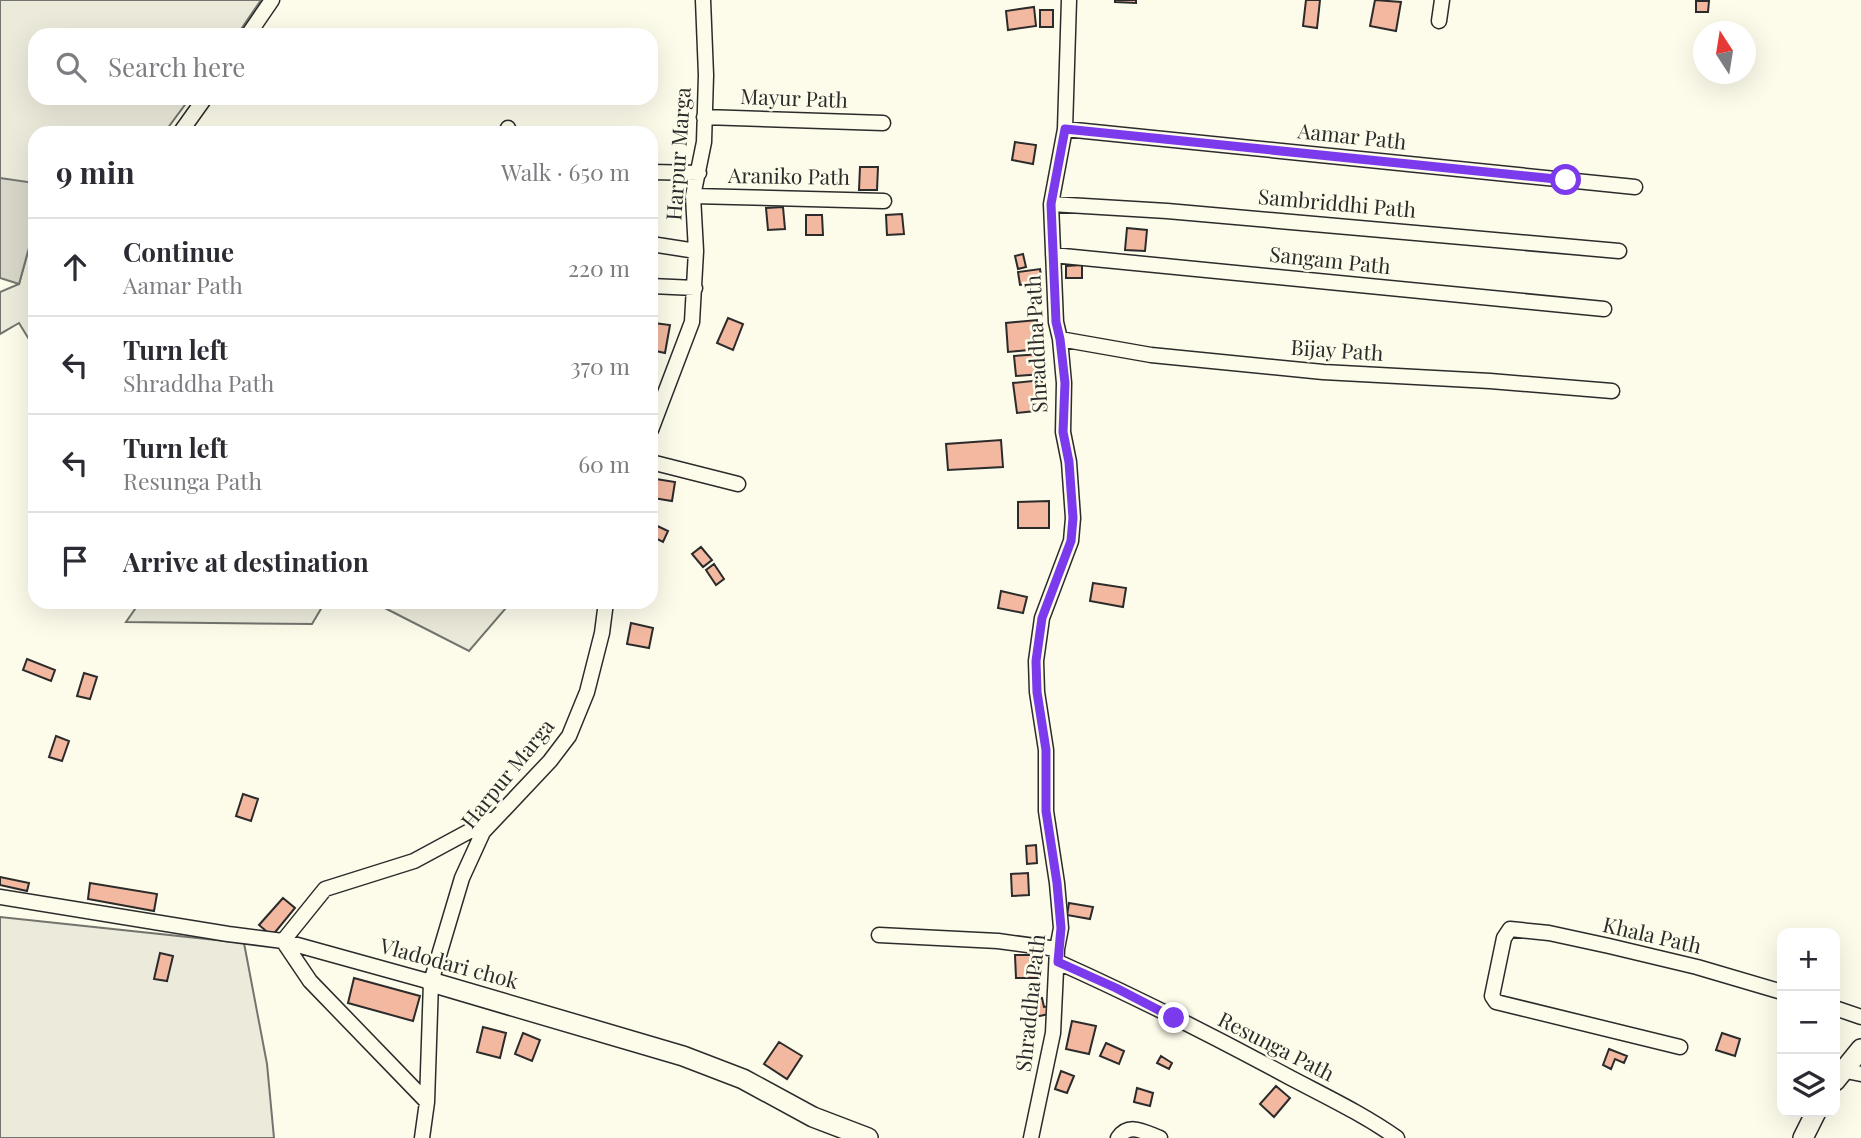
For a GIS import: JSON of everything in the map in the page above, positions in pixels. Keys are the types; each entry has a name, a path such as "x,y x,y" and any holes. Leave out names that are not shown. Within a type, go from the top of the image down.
{"street":[{"path":"253,28 272,0"},
{"name":"Harpur Marga","path":"658,412 692,322 696,251 693,196 699,173 706,75 703,0"},
{"name":"Shraddha Path","path":"1031,1138 1053,1033 1061,928 1046,811 1046,750 1037,692 1036,661 1042,618 1071,541 1073,518 1069,462 1063,432 1065,383 1056,322 1051,204 1065,129 1069,0"},
{"path":"1439,21 1442,0"},
{"path":"185,126 200,105"},
{"name":"Mayur Path","path":"704,117 883,123"},
{"name":"Aamar Path","path":"1065,129 1635,187"},
{"path":"658,172 699,173"},
{"name":"Araniko Path","path":"693,196 884,201"},
{"name":"Sambriddhi Path","path":"1051,204 1237,217 1619,251"},
{"path":"658,245 696,251"},
{"name":"Sangam Path","path":"1053,255 1604,309"},
{"path":"658,286 695,288"},
{"name":"Bijay Path","path":"1060,339 1151,355 1310,371 1612,391"},
{"path":"658,464 738,484"},
{"name":"Harpur Marga","path":"422,1138 427,1102 431,982 462,878 483,832 550,761 569,736 587,692 605,609"},
{"path":"427,1102 310,981 283,941 325,889 414,861 498,816"},
{"name":"Vladodari chok","path":"0,897 283,941 431,982 684,1056 743,1079 813,1117 868,1138"},
{"name":"Khala Path","path":"1680,1047 1496,1002 1492,996 1504,938 1510,929 1549,933 1697,967 1779,991"},
{"name":"Resunga Path","path":"879,935 998,941 1058,956 1252,1056 1397,1138"},
{"path":"1840,1010 1861,1017"},
{"path":"1846,1075 1861,1049"},
{"path":"1804,1138 1814,1117"},
{"path":"1118,1138 1123,1131 1131,1128 1160,1138"}],"shaded area":[{"path":"0,0 261,0 242,28 28,28 28,105 185,105 169,126 28,126 28,186 0,181"},
{"path":"0,178 28,182 28,251 19,284 0,278"},
{"path":"28,251 28,338 19,323 0,334 0,292 19,284"},
{"path":"135,609 321,609 312,624 126,622"},
{"path":"387,609 505,609 469,651"},
{"path":"0,917 244,943 267,1064 274,1138 0,1138"}],"building":[{"path":"1136,0 1136,3 1115,2"},
{"path":"1306,0 1320,0 1317,28 1303,26"},
{"path":"1375,0 1401,2 1396,31 1370,26"},
{"path":"1696,1 1709,1 1708,12 1696,12"},
{"path":"1034,7 1036,26 1008,30 1006,11"},
{"path":"1040,10 1053,10 1053,27 1040,27"},
{"path":"1015,142 1036,145 1033,164 1012,160"},
{"path":"860,167 878,167 877,190 859,190"},
{"path":"783,207 785,229 768,230 766,208"},
{"path":"902,214 904,234 887,235 886,215"},
{"path":"806,215 822,215 823,235 806,235"},
{"path":"1127,228 1147,230 1145,251 1125,250"},
{"path":"1023,254 1026,267 1018,269 1015,256"},
{"path":"1082,265 1082,278 1066,278 1066,266"},
{"path":"1040,269 1042,282 1020,285 1018,272"},
{"path":"728,318 743,324 733,350 717,343"},
{"path":"1037,320 1039,349 1008,352 1006,323"},
{"path":"658,324 670,325 665,353 658,352"},
{"path":"1041,354 1043,374 1016,376 1014,356"},
{"path":"1042,380 1045,410 1017,413 1013,383"},
{"path":"1001,440 1003,467 948,470 946,444"},
{"path":"658,479 675,482 672,501 658,499"},
{"path":"1049,501 1049,528 1018,528 1018,502"},
{"path":"658,526 668,531 663,542 658,540"},
{"path":"701,547 712,560 703,567 692,554"},
{"path":"714,564 724,579 716,585 706,570"},
{"path":"1093,583 1126,588 1123,607 1090,601"},
{"path":"1001,591 1027,597 1023,613 998,608"},
{"path":"631,623 653,628 649,648 627,644"},
{"path":"27,659 55,670 51,681 23,670"},
{"path":"84,673 97,677 90,699 77,696"},
{"path":"56,736 69,741 62,761 49,757"},
{"path":"243,794 258,799 251,821 236,816"},
{"path":"1036,845 1037,863 1027,864 1026,846"},
{"path":"1028,873 1029,895 1012,896 1011,874"},
{"path":"0,877 29,883 27,891 0,885"},
{"path":"90,883 157,894 154,911 88,899"},
{"path":"283,898 295,908 272,936 259,925"},
{"path":"1069,903 1093,907 1090,919 1067,915"},
{"path":"160,953 173,956 167,981 154,979"},
{"path":"1015,955 1038,955 1039,978 1016,978"},
{"path":"354,978 420,996 413,1021 348,1003"},
{"path":"1042,998 1044,1007 1051,1006 1053,1013 1031,1018 1027,1002"},
{"path":"1072,1021 1096,1026 1089,1054 1066,1049"},
{"path":"483,1027 506,1033 500,1058 477,1052"},
{"path":"523,1033 540,1040 532,1061 515,1054"},
{"path":"1722,1033 1740,1039 1735,1056 1716,1050"},
{"path":"779,1042 802,1056 787,1079 764,1064"},
{"path":"1106,1043 1124,1051 1119,1064 1100,1056"},
{"path":"1609,1049 1627,1056 1624,1063 1615,1059 1611,1069 1603,1065"},
{"path":"1161,1056 1172,1063 1169,1069 1157,1063"},
{"path":"1061,1071 1074,1076 1067,1093 1055,1089"},
{"path":"1276,1086 1290,1098 1274,1117 1260,1104"},
{"path":"1137,1088 1153,1093 1150,1106 1134,1102"}],"route":[{"path":"1174,1018 1058,962 1057,949 1061,928 1046,811 1046,750 1037,692 1036,661 1042,618 1071,541 1073,518 1069,462 1063,432 1065,383 1056,322 1051,204 1065,129 1566,180"}]}
